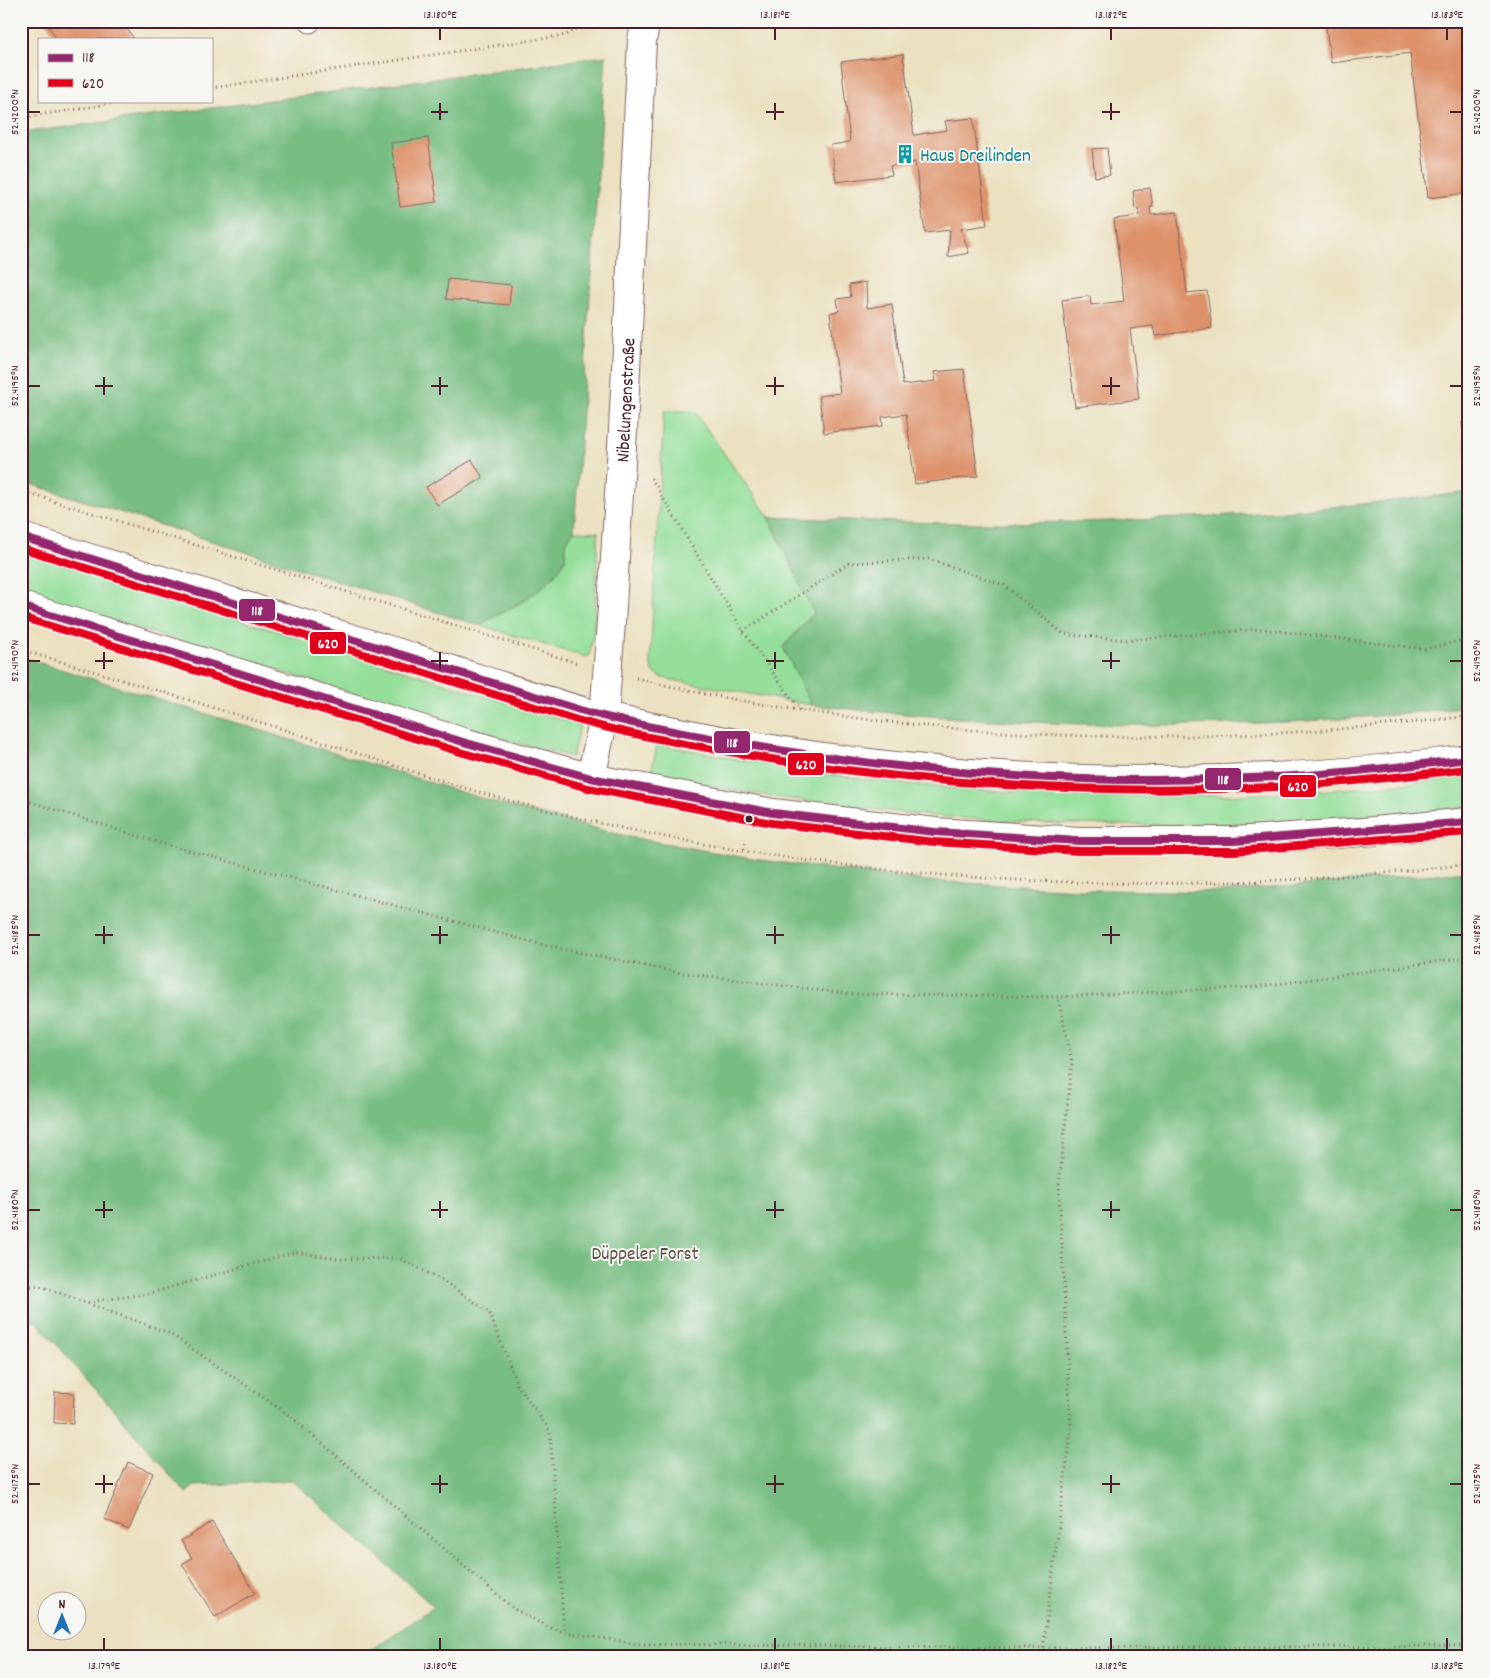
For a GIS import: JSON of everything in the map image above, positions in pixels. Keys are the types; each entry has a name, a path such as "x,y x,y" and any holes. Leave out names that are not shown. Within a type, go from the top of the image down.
{"main road":[{"name":"Nibelungenstraße","path":"591,778 604,717 623,430 642,40 646,21"},
{"path":"21,537 604,717 785,753 889,766 1003,775 1142,779 1250,778 1363,772 1469,759"},
{"path":"21,606 463,742 591,778 773,813 935,832 1079,841 1234,841 1469,822"}],"path":[{"path":"212,88 566,35 592,21"},
{"path":"21,120 39,115 122,102"},
{"path":"648,472 743,632 801,710"},
{"path":"21,491 579,663"},
{"path":"743,632 849,563 929,559 1004,585 1064,634 1127,640 1261,629 1425,649 1469,639"},
{"path":"633,677 689,690 801,710 966,730 1058,736 1162,738 1319,731 1469,716"},
{"path":"21,799 160,843 543,945 676,972 849,994 1058,997 1256,987 1469,957"},
{"path":"744,849 745,839"},
{"path":"1042,1657 1071,1430 1058,1186 1072,1062 1058,997"},
{"path":"86,1302 146,1294 294,1252 340,1259 399,1258 442,1280 489,1312 517,1384 550,1431 564,1632"},
{"path":"21,1286 40,1286 169,1332 289,1415 514,1609 548,1627 564,1632 638,1644 1042,1648 1469,1646"}],"green space":[{"path":"606,56 574,531 567,541 566,555 563,563 556,574 537,592 478,625 21,481 21,133"},
{"path":"664,411 694,411 769,517 814,613 783,647 811,705 662,678 653,672 650,661"},
{"path":"1469,492 1469,706 1305,721 1223,724 1140,725 1058,723 893,713 811,705 783,647 814,613 769,517 941,523 1091,522 1217,516 1343,506"},
{"path":"574,531 598,532 594,631 589,656 585,657 479,625 526,599 547,583 563,563 566,555 567,541"},
{"path":"21,552 580,725 572,757 507,740 21,593"},
{"name":"Düppeler Forst","path":"21,657 507,806 630,837 752,859 927,881 1099,890 1223,892 1469,871 1469,1657 360,1657 434,1607 292,1480 194,1486 186,1493 36,1321 21,1319"},
{"path":"657,744 786,768 883,782 1054,794 1192,796 1262,794 1400,784 1469,776 1469,807 1367,817 1264,823 1058,824 956,818 854,808 752,793 651,774"}],"building":[{"path":"45,21 122,21 133,38 56,38"},
{"path":"1325,21 1469,21 1469,193 1428,198 1410,53 1331,63"},
{"name":"Haus Dreilinden","path":"903,54 914,135 947,130 945,121 973,118 987,225 961,229 969,253 948,257 950,230 925,233 915,162 890,166 892,175 836,182 831,145 850,142 841,62"},
{"path":"428,138 437,202 400,207 391,143"},
{"path":"1107,148 1110,175 1095,177 1092,149"},
{"path":"1150,188 1153,207 1150,207 1151,215 1177,212 1187,293 1207,291 1212,328 1155,336 1153,326 1130,329 1139,399 1075,407 1062,300 1090,296 1091,305 1124,301 1114,219 1139,216 1138,208 1135,209 1133,191"},
{"path":"448,279 511,285 509,305 446,299"},
{"path":"866,282 867,308 892,304 903,385 936,381 934,372 964,369 978,476 915,484 906,414 882,417 883,426 824,433 819,396 840,393 830,313 839,311 837,299 851,297 849,285"},
{"path":"1469,421 1469,463 1468,463 1462,422"},
{"path":"472,460 483,478 437,505 426,487"},
{"path":"55,1392 74,1393 73,1424 54,1423"},
{"path":"128,1462 153,1473 129,1530 104,1519"},
{"path":"212,1522 255,1593 215,1617 182,1564 192,1558 181,1541"}],"transit line":[{"name":"118","path":"21,537 580,710 661,729 809,755 876,764 1009,776 1142,780 1300,776 1469,759"},
{"name":"620","path":"21,548 577,720 659,739 807,765 940,780 1007,785 1141,790 1300,786 1469,769"},
{"name":"118","path":"21,606 463,742 591,778 773,813 935,832 1079,841 1234,841 1469,822"},
{"name":"620","path":"21,617 460,752 588,788 772,823 934,842 1079,851 1235,851 1469,832"}],"place":[{"name":"Haus Dreilinden","path":"905,154"}]}
